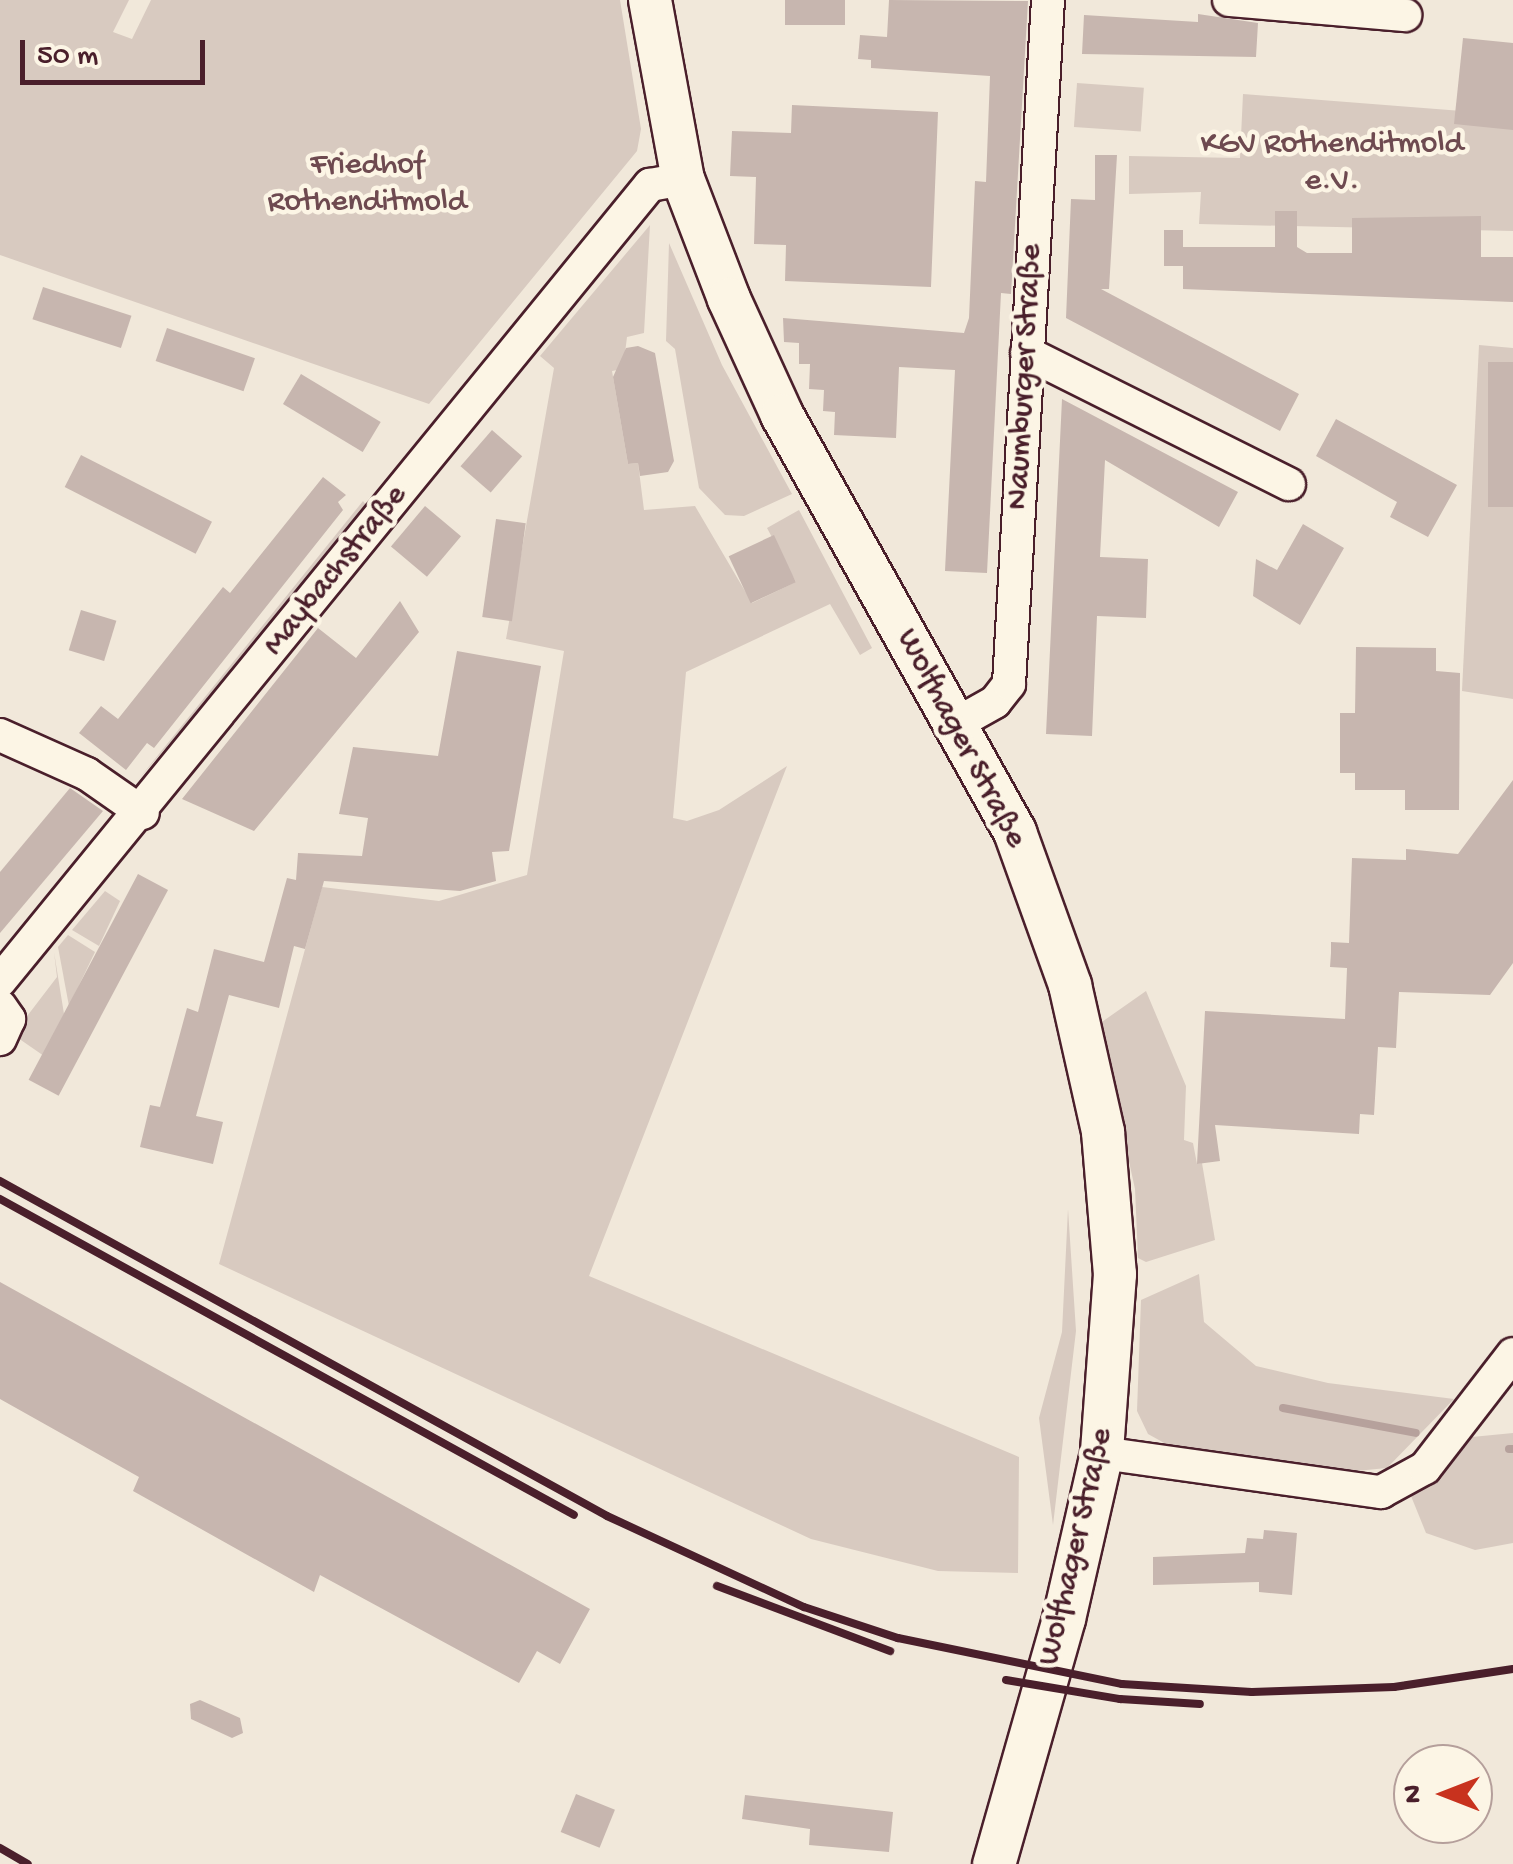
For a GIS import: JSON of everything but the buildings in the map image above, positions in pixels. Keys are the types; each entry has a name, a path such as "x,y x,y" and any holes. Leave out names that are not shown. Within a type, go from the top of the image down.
{"main road":[{"name":"Wolfhager Straße","path":"650,0 684,178 782,415 1015,832 1090,1060 1112,1200 1115,1274 1102,1453 1064,1619 994,1864"}],"street":[{"name":"Naumburger Straße","path":"954,726 995,702 1009,684 1048,0"},
{"path":"1229,0 1405,15"},
{"name":"Maybachstraße","path":"0,981 58,904 81,886 143,814 650,186 684,178"},
{"path":"1027,353 1289,484"},
{"path":"0,735 87,774 143,814"},
{"path":"0,1006 9,1019 0,1039"},
{"path":"1102,1453 1380,1492 1425,1468 1513,1354"}],"green space":[{"name":"Friedhof Rothenditmold","path":"0,0 129,0 113,32 132,39 151,0 620,0 641,129 637,151 429,404 0,255"},
{"path":"1077,83 1144,88 1141,132 1074,127"},
{"name":"KGV Rothenditmold e.V.","path":"1243,94 1513,115 1513,231 1199,224 1201,192 1129,194 1129,156 1240,158"},
{"path":"650,225 644,333 627,337 623,369 612,371 628,464 638,463 644,510 695,506 752,603 796,582 767,528 799,510 872,648 860,655 830,604 686,672 673,818 687,821 719,810 787,766 589,1276 1019,1457 1018,1573 938,1571 811,1539 219,1264 322,887 439,901 527,875 564,651 506,639 554,368 540,356"},
{"path":"669,243 722,365 792,494 744,516 725,515 699,488 675,349 666,341"},
{"path":"1479,345 1513,348 1513,699 1462,691"},
{"path":"363,501 370,510 138,780"},
{"path":"105,891 120,901 99,946 72,930"},
{"path":"68,935 95,952 69,1006 58,947"},
{"path":"54,952 64,1014 44,1056 18,1038 18,1028 57,977"},
{"path":"1146,991 1186,1086 1184,1140 1193,1143 1197,1164 1202,1163 1215,1240 1146,1262 1138,1258 1135,1189 1099,1024"},
{"path":"1068,1209 1076,1331 1053,1525 1039,1418 1062,1332"},
{"path":"1199,1274 1204,1322 1256,1366 1328,1383 1454,1399 1387,1468 1356,1471 1177,1450 1148,1434 1137,1411 1141,1300"},
{"path":"1513,1433 1513,1543 1475,1550 1426,1533 1411,1496 1472,1437"}],"waterway":[{"path":"1283,1408 1416,1433"}],"railway":[{"path":"0,1181 607,1516 804,1607 898,1638 1122,1684 1252,1692 1394,1687 1513,1669"},
{"path":"0,1199 574,1515"},
{"path":"717,1586 890,1651"},
{"path":"1006,1680 1120,1699 1200,1704"},
{"path":"0,1848 28,1864"}]}
